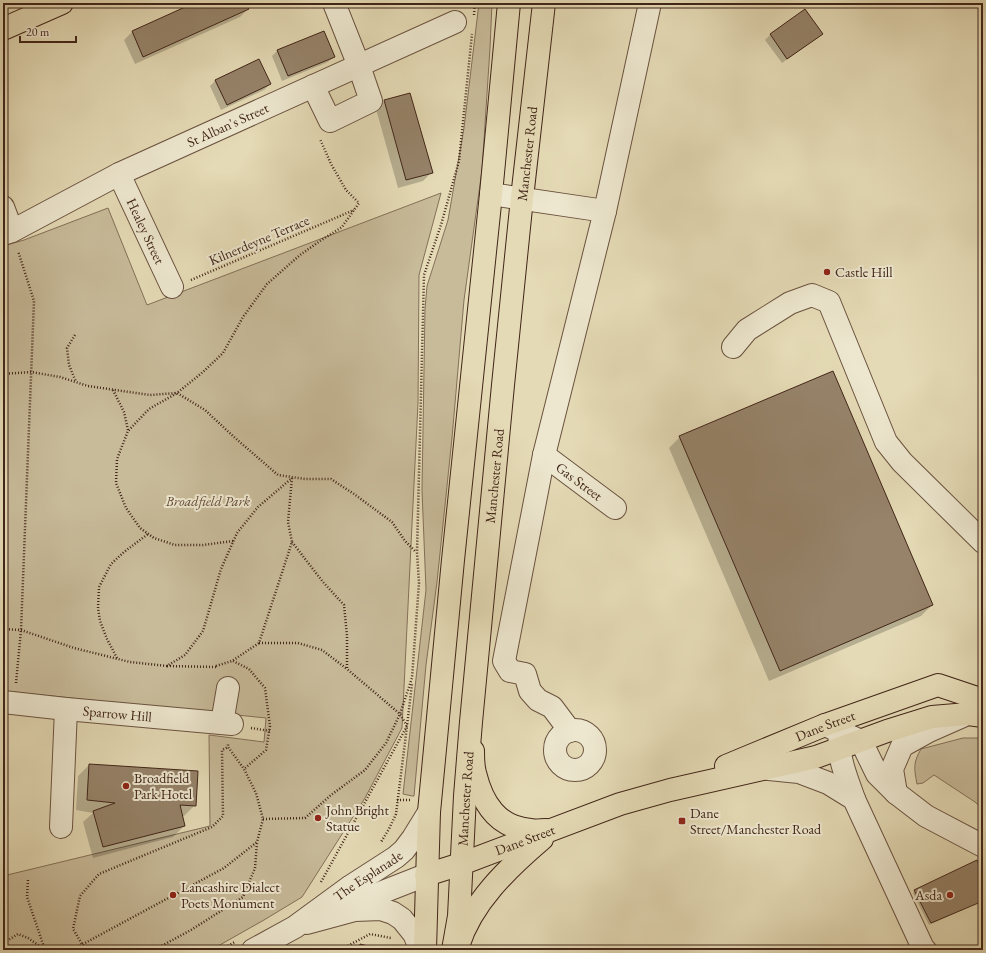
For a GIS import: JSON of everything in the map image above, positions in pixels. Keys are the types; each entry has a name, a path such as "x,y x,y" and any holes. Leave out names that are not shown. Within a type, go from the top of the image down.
{"main road":[{"path":"425,950 429,812 509,3"},
{"name":"Manchester Road","path":"453,950 459,916 464,803 471,722 522,198 544,3"},
{"path":"3,29 58,4"},
{"name":"Dane Street","path":"670,790 839,730 938,685 978,710"},
{"name":"Dane Street","path":"839,730 861,741 932,717 978,710"},
{"path":"471,722 474,771 486,803 504,822 530,830 553,829"},
{"name":"Dane Street","path":"426,875 461,864 620,804 670,790 816,756 839,730"},
{"path":"456,950 462,932 473,912 490,890 518,860 553,829"}],"street":[{"path":"313,86 330,121 371,101 334,3"},
{"path":"570,731 552,707 538,700 530,691 525,674 510,671 504,661 544,455 605,210 650,3"},
{"name":"St Alban's Street","path":"7,232 119,174 313,86 359,66 467,24"},
{"name":"Healey Street","path":"119,174 172,287"},
{"path":"491,194 605,210"},
{"path":"3,207 7,232"},
{"path":"733,347 747,330 790,303 812,295 829,302 886,442 902,462 983,542"},
{"name":"Gas Street","path":"544,455 615,508"},
{"path":"227,724 228,688"},
{"name":"Sparrow Hill","path":"8,703 227,724"},
{"path":"61,827 66,709"},
{"path":"896,792 892,769 902,746 929,731 978,710"},
{"path":"839,730 842,763 854,799 925,950"},
{"path":"861,741 878,774 896,792 926,816 983,846"},
{"path":"763,769 799,772 828,783 854,799"},
{"name":"The Esplanade","path":"295,927 351,886 396,857 404,850 413,838 429,812"},
{"name":"The Esplanade","path":"245,945 295,927 426,875"},
{"name":"The Esplanade","path":"295,927 355,910 381,909 393,913 402,919 414,934 418,943 418,950"}],"path":[{"path":"378,846 389,829 396,814 412,678 419,583 417,552 424,275 441,225 459,161 467,24 476,3"},
{"path":"233,541 203,545 175,545 154,538 148,534 140,528 126,508 116,483 117,459 128,431 149,409 177,393 203,372 223,353 243,317 267,284 300,255 342,227 359,203 346,190 331,164 319,135"},
{"name":"Kilnerdeyne Terrace","path":"172,287 354,210"},
{"path":"7,232 34,301 21,630 8,703"},
{"path":"75,335 68,348 69,365 77,383"},
{"path":"3,374 31,372 60,377 88,386 113,390 150,395 177,393 205,410 278,475 304,480 331,478 392,522 405,541 417,552"},
{"path":"113,390 124,412 128,431"},
{"path":"167,666 185,654 203,632 221,569 237,533 258,507 292,478"},
{"path":"292,478 288,522 292,542 323,582 344,605 347,636 347,669"},
{"path":"117,658 100,622 98,608 100,587 111,564 148,534"},
{"path":"259,644 292,542"},
{"path":"3,629 21,630 74,648 130,662 167,666 216,666 232,661 259,644 298,643 322,650 347,669 400,714 407,726"},
{"path":"232,661 249,669 265,688 270,726 266,750 244,769"},
{"path":"216,666 229,682 228,688"},
{"path":"264,819 305,818 331,795 365,770 386,743 400,714 412,678"},
{"path":"154,950 191,930 244,897 255,868 257,842 264,819 256,793 244,769 228,747 227,724"},
{"path":"318,886 407,726"},
{"path":"88,950 82,944 73,929 80,896 99,874 212,827 223,816 222,750 228,747"},
{"path":"72,950 224,868 257,842"},
{"path":"28,880 27,897 45,950"},
{"path":"4,950 7,940 18,934 28,938 45,950"},
{"path":"340,950 370,934 398,940"},
{"path":"220,950 245,945"}],"green space":[{"path":"479,3 492,3 482,170 464,300 452,438 437,582 426,665 414,796 412,796 403,794 426,590 422,490 425,309 427,286 448,220 464,128"},
{"name":"Broadfield Park","path":"441,193 419,275 418,403 402,728 365,798 302,897 211,950 3,950 3,876 210,826 209,735 264,742 266,718 3,691 3,246 24,240 108,208 147,305"},
{"path":"963,738 983,738 983,809 934,775 923,783 917,784 915,766 921,749"}],"building":[{"path":"194,3 246,3 249,9 143,57 132,31"},
{"path":"805,9 823,34 787,59 770,34"},
{"path":"324,31 335,57 288,76 277,50"},
{"path":"259,59 271,84 227,105 215,80"},
{"path":"410,93 433,173 406,180 384,100"},
{"path":"833,371 933,605 780,671 679,436"},
{"path":"89,764 198,771 196,806 180,805 185,826 103,847 93,811 115,803 87,800"},
{"name":"Asda","path":"977,860 983,873 983,901 931,923 914,890"},
{"path":"360,944 384,950 359,950"}],"place":[{"name":"Castle Hill","path":"827,272"},
{"name":"Broadfield Park Hotel","path":"126,786"},
{"name":"John Bright Statue","path":"318,818"},
{"name":"Dane Street/Manchester Road","path":"682,821"},
{"name":"Lancashire Dialect Poets Monument","path":"173,895"},
{"name":"Asda","path":"950,895"}]}
